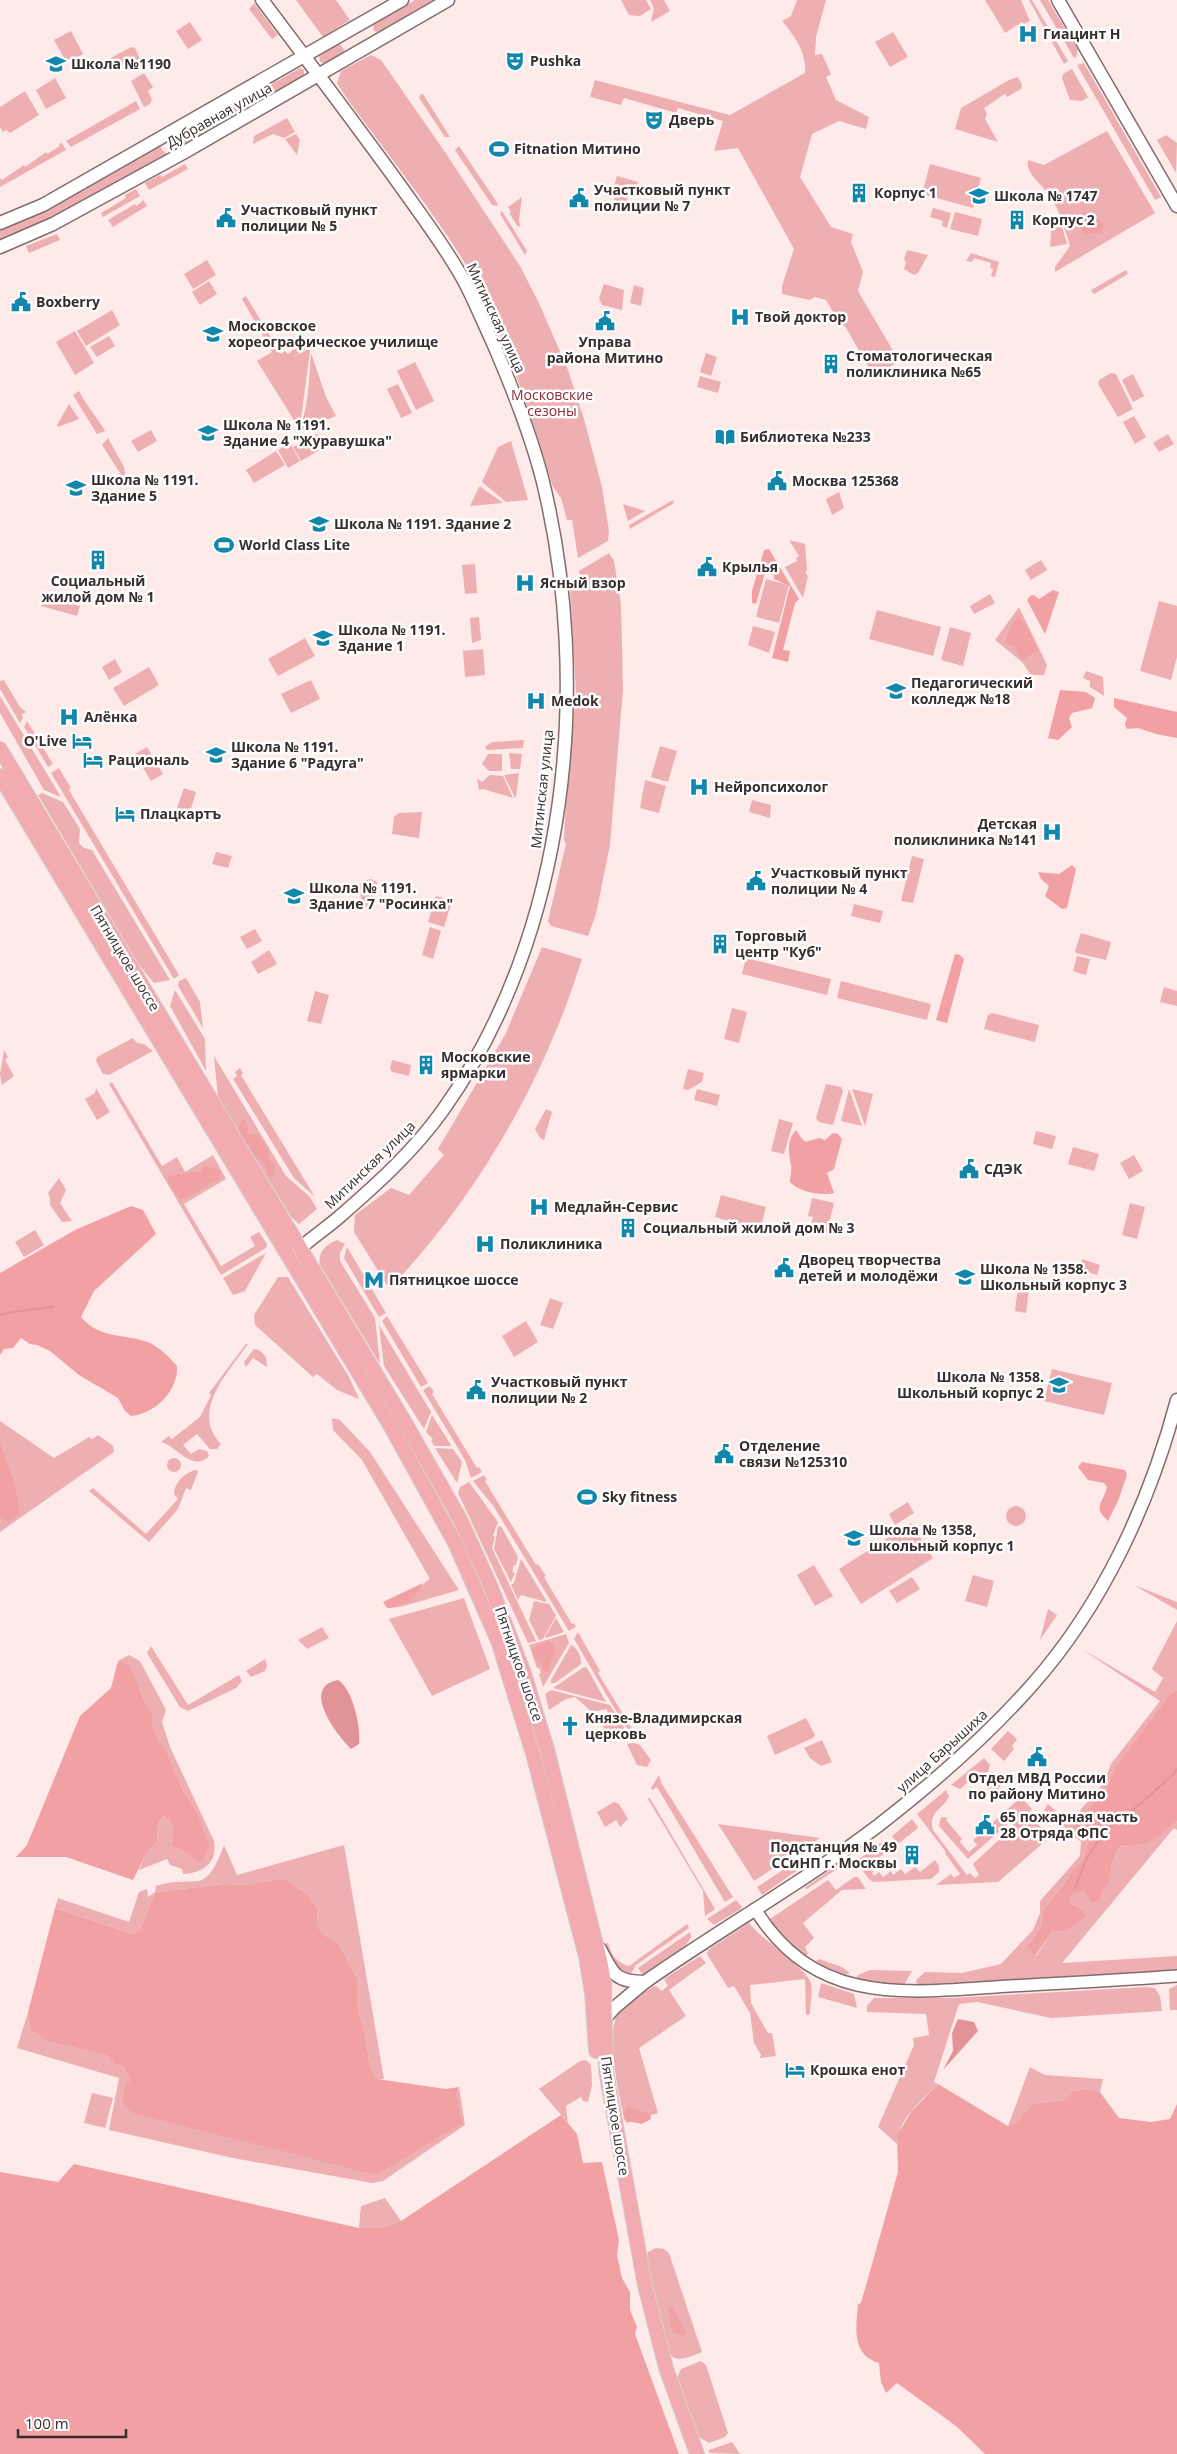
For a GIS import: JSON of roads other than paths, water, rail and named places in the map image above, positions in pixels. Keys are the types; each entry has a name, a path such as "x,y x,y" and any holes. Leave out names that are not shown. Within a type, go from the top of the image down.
{"main road":[{"name":"Митинская улица","path":"262,0 446,251 468,290 509,383 540,472 551,520 561,583 566,690 562,765 550,855 531,934 505,1002 470,1068 427,1132 386,1174 335,1221 287,1256"},
{"name":"Дубравная улица","path":"0,223 49,201 402,0"},
{"name":"Дубравная улица","path":"0,247 53,224 319,76 448,0"},
{"path":"1058,0 1177,206"},
{"name":"Пятницкое шоссе","path":"0,749 418,1444 460,1519 491,1587 524,1673 547,1749 597,1943 607,2012 606,2071 645,2286 666,2368 697,2454"},
{"name":"Пятницкое шоссе","path":"0,776 419,1475 476,1586 513,1685 583,1946 592,1993 598,2070 646,2326 659,2372 690,2454"},
{"name":"улица Барышиха","path":"595,2032 607,2012 646,1982 845,1849 907,1803 976,1742 1032,1685 1074,1630 1108,1575 1146,1494 1177,1400"},
{"path":"597,1943 615,1976 627,1982 646,1982"},
{"path":"592,1993 598,2006 607,2012"}],"street":[{"path":"755,1908 779,1941 808,1963 841,1980 885,1991 945,1990 1177,1976"}],"waterway":[{"path":"0,1315 54,1306"},
{"path":"1075,1888 1086,1860 1105,1829 1119,1822 1173,1775 1177,1769"}],"place":[{"name":"Гиацинт Н","path":"1028,34"},
{"name":"Pushka","path":"515,61"},
{"name":"Школа №1190","path":"56,64"},
{"name":"Дверь","path":"654,120"},
{"name":"Fitnation Митино","path":"499,149"},
{"name":"Корпус 1","path":"859,193"},
{"name":"Школа № 1747","path":"979,196"},
{"name":"Участковый пункт полиции № 7","path":"579,198"},
{"name":"Участковый пункт полиции № 5","path":"226,218"},
{"name":"Корпус 2","path":"1017,220"},
{"name":"Boxberry","path":"21,302"},
{"name":"Твой доктор","path":"740,317"},
{"name":"Управа района Митино","path":"605,321"},
{"name":"Московское хореографическое училище","path":"213,334"},
{"name":"Стоматологическая поликлиника №65","path":"831,364"},
{"name":"Школа № 1191. Здание 4 \"Журавушка\"","path":"208,433"},
{"name":"Библиотека №233","path":"725,437"},
{"name":"Москва 125368","path":"777,481"},
{"name":"Школа № 1191. Здание 5","path":"76,488"},
{"name":"Школа № 1191. Здание 2","path":"319,524"},
{"name":"World Class Lite","path":"224,545"},
{"name":"Социальный жилой дом № 1","path":"98,560"},
{"name":"Крылья","path":"707,567"},
{"name":"Ясный взор","path":"525,583"},
{"name":"Школа № 1191. Здание 1","path":"323,638"},
{"name":"Педагогический колледж №18","path":"896,691"},
{"name":"Medok","path":"536,701"},
{"name":"Алёнка","path":"69,717"},
{"name":"O'Live","path":"82,741"},
{"name":"Школа № 1191. Здание 6 \"Радуга\"","path":"216,755"},
{"name":"Рациональ","path":"93,760"},
{"name":"Нейропсихолог","path":"699,787"},
{"name":"Плацкартъ","path":"125,814"},
{"name":"Детская поликлиника №141","path":"1052,832"},
{"name":"Участковый пункт полиции № 4","path":"756,881"},
{"name":"Школа № 1191. Здание 7 \"Росинка\"","path":"294,896"},
{"name":"Торговый центр \"Куб\"","path":"720,944"},
{"name":"Московские ярмарки","path":"426,1065"},
{"name":"СДЭК","path":"969,1169"},
{"name":"Медлайн-Сервис","path":"539,1207"},
{"name":"Социальный жилой дом № 3","path":"628,1228"},
{"name":"Поликлиника","path":"485,1244"},
{"name":"Дворец творчества детей и молодёжи","path":"784,1268"},
{"name":"Школа № 1358. Школьный корпус 3","path":"965,1277"},
{"name":"Пятницкое шоссе","path":"374,1280"},
{"name":"Школа № 1358. Школьный корпус 2","path":"1059,1385"},
{"name":"Участковый пункт полиции № 2","path":"476,1390"},
{"name":"Отделение связи №125310","path":"724,1454"},
{"name":"Sky fitness","path":"587,1497"},
{"name":"Школа № 1358, школьный корпус 1","path":"854,1538"},
{"name":"Князе-Владимирская церковь","path":"570,1726"},
{"name":"Отдел МВД России по району Митино","path":"1037,1757"},
{"name":"65 пожарная часть 28 Отряда ФПС","path":"985,1825"},
{"name":"Подстанция № 49 ССиНП г. Москвы","path":"912,1855"},
{"name":"Крошка енот","path":"795,2070"}],"park label":[{"name":"Московские сезоны","path":"552,404"}]}
